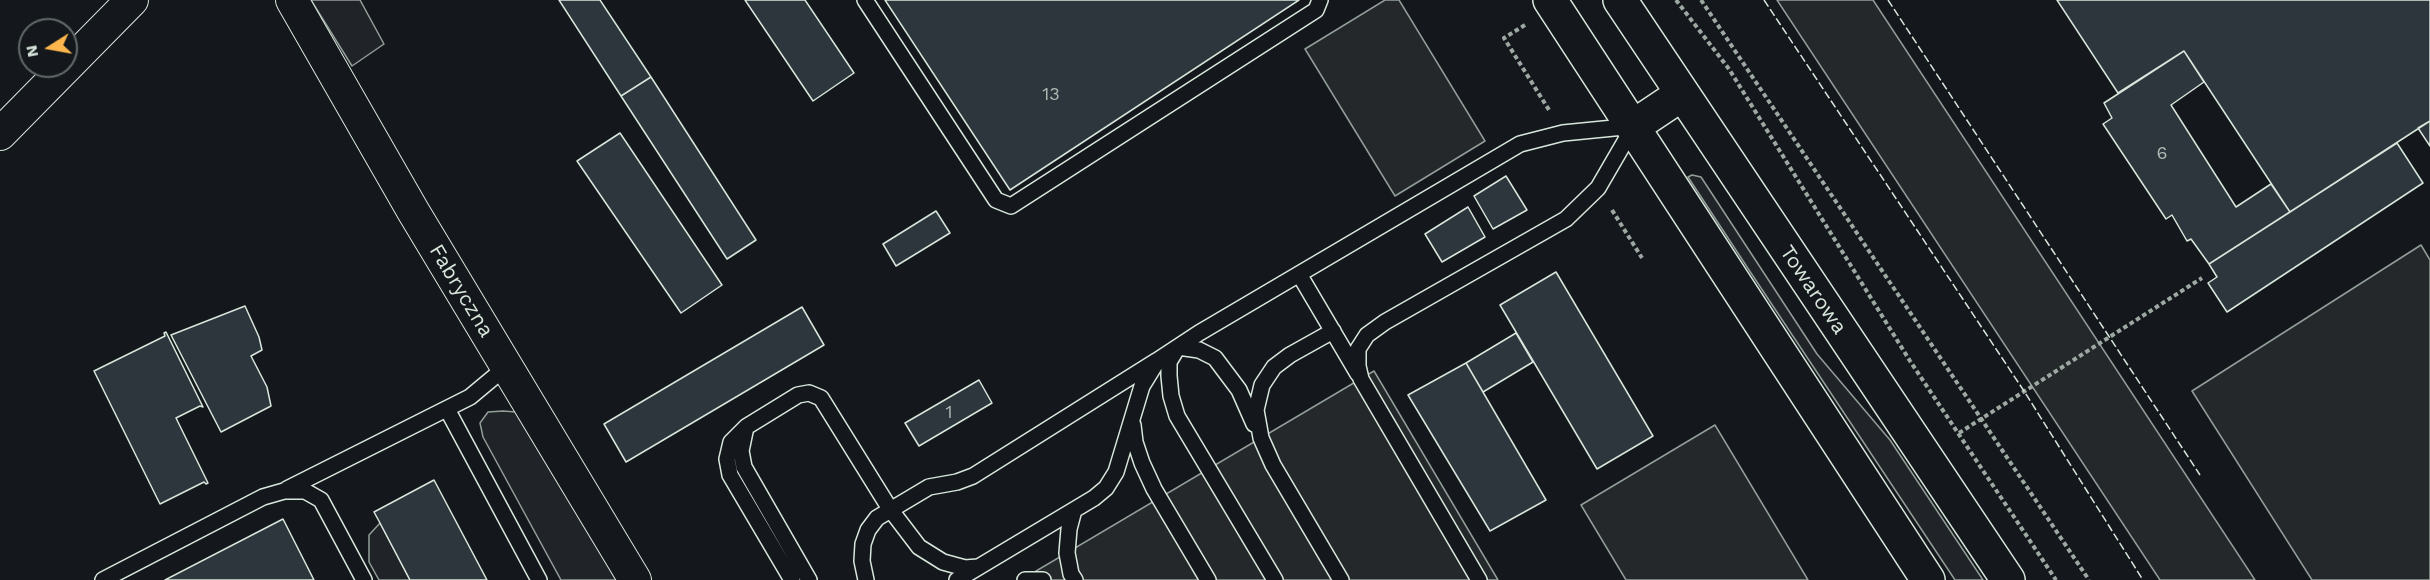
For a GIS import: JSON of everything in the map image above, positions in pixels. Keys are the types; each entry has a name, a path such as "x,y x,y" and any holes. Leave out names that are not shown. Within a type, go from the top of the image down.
{"street":[{"path":"0,134 132,0"},
{"name":"Fabryczna","path":"292,0 413,211 635,580"},
{"path":"1550,0 1928,580"},
{"name":"Towarowa","path":"1620,0 2008,580"},
{"path":"1634,126 1682,94"}],"lane":[{"path":"865,0 996,200 1011,206 1316,10 1320,0"},
{"path":"866,580 862,561 866,537 877,518 890,509 929,487 957,482 973,476 1178,347 1520,144 1563,133 1634,126"},
{"path":"1361,379 1358,349 1367,335 1385,322 1566,219 1598,188 1634,126"},
{"path":"1299,274 1479,580"},
{"path":"1260,438 1256,410 1262,385 1274,367 1290,355 1333,331"},
{"path":"1178,347 1199,350 1215,358 1239,390 1273,465 1341,580"},
{"path":"1178,347 1169,362 1168,376 1177,416 1275,580"},
{"path":"957,580 1094,498 1106,488 1116,472 1131,416 1142,386 1158,360"},
{"path":"103,580 264,497 284,491 470,397 507,368"},
{"path":"792,580 730,475 727,459 731,442 746,427 798,396 809,393 820,398 890,509 919,547 944,562 965,568 978,567"},
{"path":"447,409 539,580"},
{"path":"1131,416 1135,442 1146,472 1208,580"},
{"path":"746,427 741,451 744,467 809,580"},
{"path":"284,491 305,491 321,500 364,580"},
{"path":"1074,510 1069,529 1067,553 1071,574 1075,580"},
{"path":"1025,580 1043,580"}],"path":[{"path":"1676,0 1729,69 1910,361 2056,580"},
{"path":"1701,0 2089,580"},
{"path":"1959,433 2202,278"}],"shaded area":[{"path":"311,0 360,0 384,44 352,66"},
{"path":"1385,0 1399,0 1485,141 1395,196 1305,49"},
{"path":"1777,0 1873,0 2255,580 2160,580"},
{"path":"1692,175 1701,177 1817,354 1890,440 1983,580 1955,580 1688,177"},
{"path":"2421,245 2430,260 2430,580 2312,580 2192,391"},
{"path":"1374,371 1498,580 1021,580"},
{"path":"488,412 516,412 622,580 561,580 483,437 480,423"},
{"path":"1715,425 1808,580 1626,580 1581,505"},
{"path":"380,523 410,580 379,580 369,562 369,535"}],"building":[{"path":"559,0 600,0 651,77 621,96"},
{"path":"745,0 805,0 854,73 813,101"},
{"path":"885,0 1299,0 1010,190"},
{"path":"2057,0 2430,0 2430,121 2290,212 2184,51 2118,93"},
{"path":"2184,51 2204,82 2171,105 2236,207 2271,184 2290,212 2209,264 2191,239 2187,241 2172,215 2166,219 2103,124 2112,118 2104,103"},
{"path":"651,77 756,240 727,259 621,96"},
{"path":"2430,121 2430,146 2418,128"},
{"path":"620,133 722,285 681,313 577,161"},
{"path":"2397,143 2423,183 2227,312 2208,283 2217,277 2209,264"},
{"path":"1506,176 1527,210 1493,229 1474,196"},
{"path":"1468,207 1485,237 1442,262 1425,234"},
{"path":"936,211 950,233 896,266 883,244"},
{"path":"1556,272 1653,436 1597,469 1500,305"},
{"path":"245,306 259,337 262,350 251,356 267,387 271,406 221,432 171,335"},
{"path":"802,307 824,345 626,462 604,424"},
{"path":"166,332 203,407 200,406 176,418 208,483 204,482 160,504 94,371 165,336"},
{"path":"1516,333 1533,362 1483,392 1466,363"},
{"path":"1466,363 1546,500 1490,531 1408,395"},
{"path":"979,380 992,403 919,446 905,423"},
{"path":"434,480 487,580 410,580 374,512"},
{"path":"283,519 314,580 165,580"}],"fence":[{"path":"1764,0 2024,391 2143,580"},
{"path":"1888,0 2200,475"}]}
